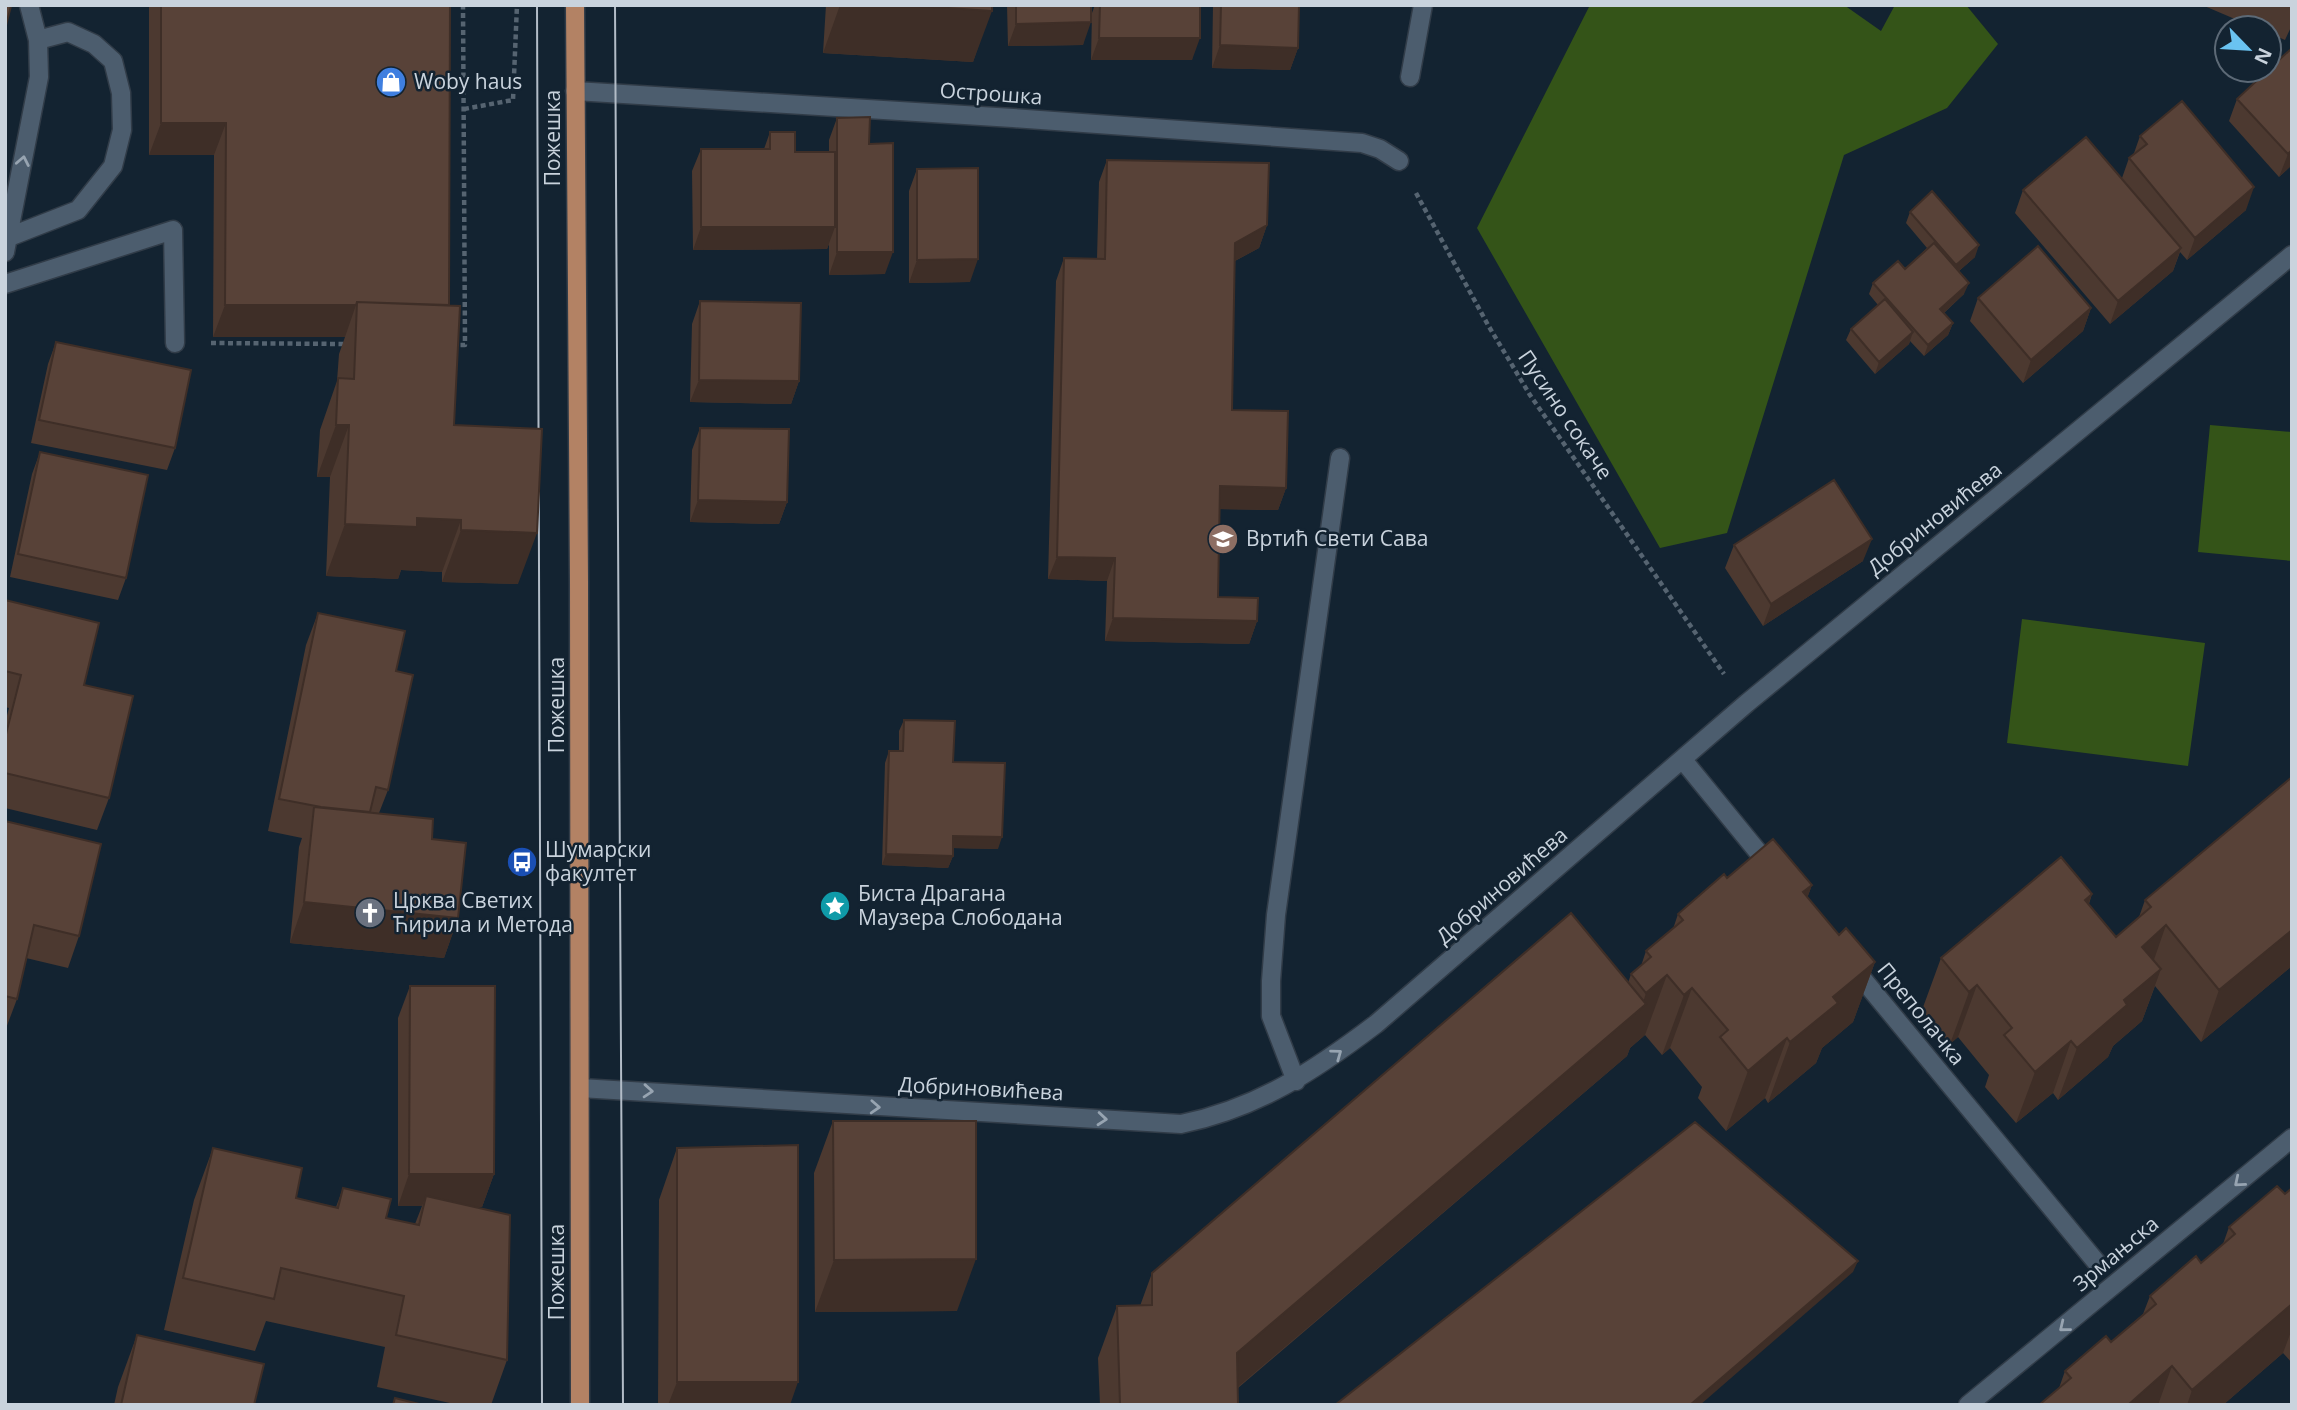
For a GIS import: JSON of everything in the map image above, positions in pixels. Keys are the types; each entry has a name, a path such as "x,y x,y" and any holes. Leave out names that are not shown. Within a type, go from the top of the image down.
{"main road":[{"name":"Пожешка","path":"575,5 580,1405"}],"street":[{"path":"7,244 39,77 38,40 29,5"},
{"path":"1410,77 1423,5"},
{"path":"7,244 78,210 113,166 122,130 121,93 113,61 94,44 68,32 38,40"},
{"name":"Острошка","path":"575,92 1013,118 1362,143 1380,149 1399,161"},
{"path":"5,284 173,230 174,342"},
{"name":"Добриновићева","path":"580,1088 1181,1124 1241,1107 1296,1081 1332,1058 1376,1024 1747,704 2292,255"},
{"path":"1296,1081 1271,1016 1271,981 1276,915 1340,458"},
{"path":"1683,760 1780,878"},
{"name":"Преполачка","path":"1841,953 2097,1264"},
{"name":"Зрмањска","path":"1968,1405 2292,1138"}],"path":[{"path":"451,345 464,345 463,5"},
{"path":"464,109 513,100 517,5"},
{"name":"Пусино сокаче","path":"1399,161 1488,325 1530,394 1725,675"},
{"path":"174,342 354,344"}],"green space":[{"path":"1590,5 1844,5 1881,31 1895,5 1966,5 1998,44 1947,108 1844,155 1727,533 1660,548 1477,228"},
{"path":"2210,425 2292,432 2292,561 2198,552"},
{"path":"2022,619 2205,643 2188,766 2007,743"}],"building":[{"path":"5,5 11,6 5,29"},
{"path":"161,5 450,5 449,305 357,302 356,305 225,305 226,123 161,123"},
{"path":"904,5 992,5 992,11"},
{"path":"1016,5 1091,5 1091,22 1016,24"},
{"path":"1100,5 1200,5 1200,38 1099,38"},
{"path":"1221,5 1299,5 1298,48 1220,45"},
{"path":"2292,48 2292,150 2288,154 2237,99 2253,84 2283,84 2283,56"},
{"path":"2182,101 2254,187 2195,238 2129,158 2147,144 2140,136"},
{"path":"870,117 869,144 893,143 893,252 837,252 837,118"},
{"path":"770,132 795,132 795,152 835,152 835,227 701,227 701,149 770,149"},
{"path":"2086,137 2181,248 2118,301 2023,190"},
{"path":"1107,160 1269,163 1267,225 1235,243 1232,410 1288,411 1286,488 1220,486 1218,597 1258,598 1257,621 1113,618 1115,558 1057,557 1064,258 1105,259"},
{"path":"978,168 978,259 917,260 917,169"},
{"path":"1932,191 1979,245 1956,265 1910,212"},
{"path":"1934,243 1969,283 1940,309 1953,323 1928,345 1873,283 1898,261 1905,269"},
{"path":"2038,246 2091,308 2031,360 1978,298"},
{"path":"1885,299 1913,332 1879,362 1851,329"},
{"path":"700,301 801,303 799,381 699,380"},
{"path":"357,302 460,306 454,425 542,429 537,533 461,530 461,520 417,518 417,527 345,524 349,425 336,425 338,378 354,379"},
{"path":"56,342 191,370 175,448 39,420"},
{"path":"700,428 789,429 787,502 698,500"},
{"path":"40,452 148,475 126,578 18,554"},
{"path":"1834,480 1872,539 1771,604 1734,545"},
{"path":"5,600 99,623 84,685 133,696 109,798 5,773 5,738 21,675 5,671"},
{"path":"318,613 405,631 396,671 413,675 388,790 376,787 370,812 279,799"},
{"path":"904,720 955,721 953,762 1005,763 1002,837 953,836 953,856 886,854 889,751 903,751"},
{"path":"2292,777 2292,930 2219,990 2166,925 2142,947 2161,969 2124,1000 2127,1005 2077,1048 2071,1041 2035,1072 2004,1035 2012,1028 1977,985 1969,992 1941,958 2061,857 2092,894 2085,900 2116,937 2151,907 2145,900"},
{"path":"314,807 433,819 432,839 466,843 458,918 304,902"},
{"path":"5,821 101,844 79,936 34,925 17,999 5,996"},
{"path":"1773,839 1812,885 1803,892 1839,935 1846,928 1875,962 1833,997 1838,1003 1790,1042 1787,1038 1748,1071 1720,1037 1728,1030 1692,988 1684,995 1667,975 1646,993 1631,974 1651,957 1646,951 1683,920 1678,914 1724,874 1727,878"},
{"path":"1571,913 1646,1004 1237,1353 1238,1405 1120,1405 1117,1306 1152,1305 1152,1273"},
{"path":"410,986 495,986 494,1174 409,1174"},
{"path":"833,1121 976,1121 976,1259 834,1260"},
{"path":"1695,1122 1858,1261 1690,1405 1335,1405"},
{"path":"798,1145 798,1382 677,1382 677,1148"},
{"path":"213,1148 302,1168 296,1198 338,1208 343,1188 391,1199 386,1218 419,1225 426,1196 510,1215 507,1360 396,1335 404,1296 281,1268 274,1299 183,1278"},
{"path":"2277,1186 2285,1194 2292,1188 2292,1304 2192,1390 2172,1366 2128,1405 2039,1405 2071,1378 2065,1371 2106,1336 2111,1342 2156,1304 2150,1296 2196,1256 2201,1263 2235,1234 2229,1227"},
{"path":"137,1335 264,1364 254,1405 121,1405"},
{"path":"395,1398 423,1405 393,1405"}],"tram line":[{"path":"537,5 542,1405"},
{"path":"615,5 623,1405"}],"place":[{"name":"Woby haus","path":"391,82"},
{"name":"Вртић Свети Сава","path":"1223,539"},
{"name":"Шумарски факултет","path":"522,862"},
{"name":"Биста Драгана Маузера Слободана","path":"835,906"},
{"name":"Црква Светих Ћирила и Метода","path":"370,913"}]}
